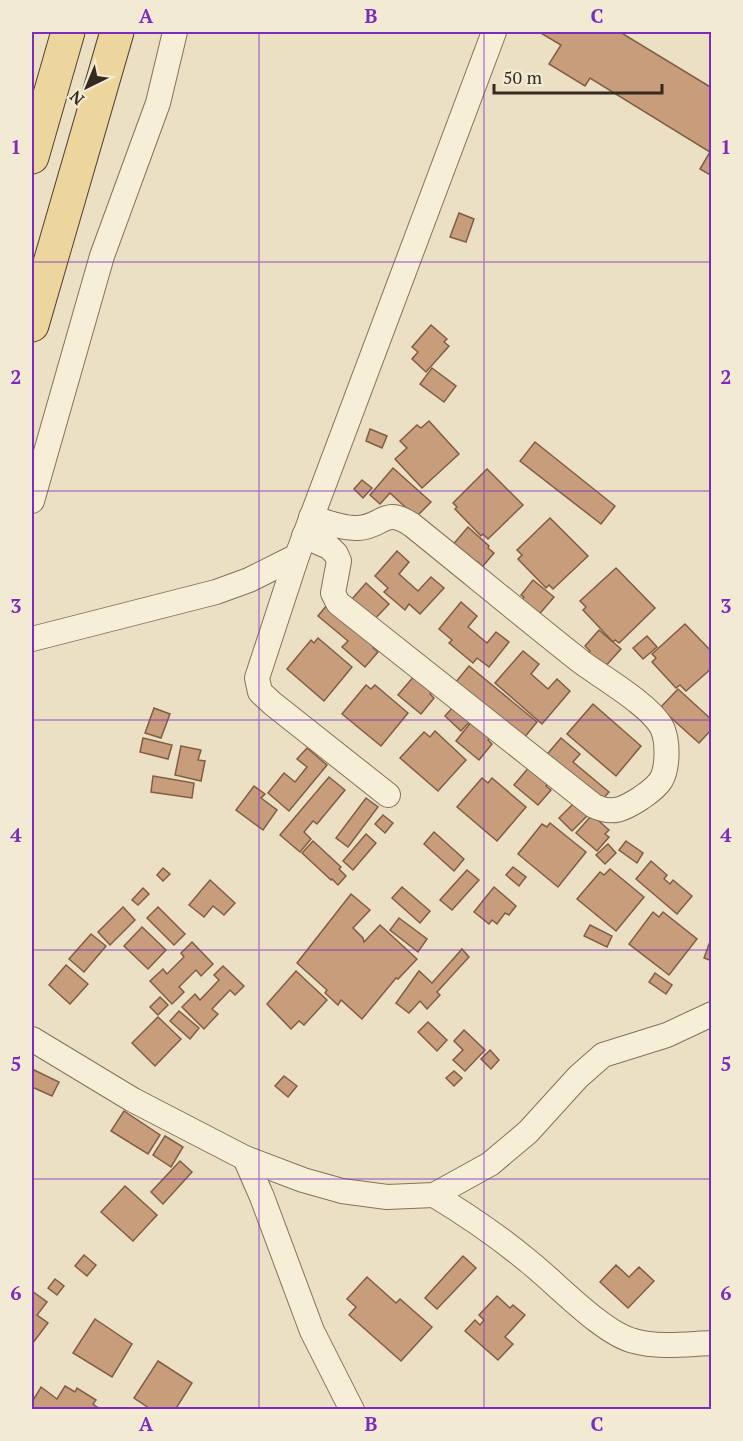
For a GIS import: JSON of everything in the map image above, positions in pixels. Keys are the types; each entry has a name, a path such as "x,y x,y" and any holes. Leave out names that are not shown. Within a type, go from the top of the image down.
{"main road":[{"path":"32,157 68,32"},
{"path":"32,325 117,32"}],"street":[{"path":"32,501 102,256 158,103 175,32"},
{"path":"388,795 260,692 257,678 304,537 494,32"},
{"path":"32,639 216,592 249,580 304,537 340,526 360,528 387,517 401,517 581,662 639,703 654,717 663,729 666,744 661,779 650,792 617,810 606,811 594,806 338,603 333,593 339,561 336,554 329,548 304,537"},
{"path":"32,1040 133,1100 245,1158 303,1180 342,1191 387,1197 434,1195 490,1164 528,1132 578,1077 603,1055 667,1035 711,1014"},
{"path":"245,1158 312,1331 352,1410"},
{"path":"434,1195 474,1220 528,1260 602,1325 631,1341 657,1345 711,1343"}],"building":[{"path":"539,32 620,32 712,88 712,176 700,169 710,152 590,78 585,86 549,64 561,45"},
{"path":"459,213 474,219 466,242 450,237"},
{"path":"431,325 447,339 444,342 449,346 426,372 412,359 418,352 412,347"},
{"path":"432,368 456,386 444,402 420,384"},
{"path":"429,421 459,454 422,488 395,459 407,448 400,441 417,425 421,428"},
{"path":"370,429 387,436 382,448 366,441"},
{"path":"535,442 615,506 601,524 520,461"},
{"path":"393,468 431,502 416,517 390,493 380,504 370,495"},
{"path":"487,469 523,505 488,539 483,534 481,536 455,509 457,507 453,503"},
{"path":"362,480 372,488 363,498 354,489"},
{"path":"550,518 588,556 553,589 549,585 546,588 518,559 522,555 517,550"},
{"path":"468,527 494,553 482,567 478,562 474,567 451,547"},
{"path":"397,551 409,562 399,574 418,591 431,577 444,588 420,614 409,604 405,610 384,592 388,588 375,576"},
{"path":"616,568 655,608 619,643 615,640 613,642 583,610 586,607 580,601"},
{"path":"533,580 554,597 536,618 519,603 524,597 521,595"},
{"path":"366,583 389,604 372,622 352,599"},
{"path":"461,602 477,616 468,627 487,643 496,632 509,642 489,667 477,658 473,663 449,643 452,640 439,629"},
{"path":"327,605 377,644 373,648 378,652 365,667 342,647 348,641 318,616"},
{"path":"685,624 712,652 712,668 686,691 680,685 676,688 652,662 656,658 652,654"},
{"path":"599,630 621,649 602,670 586,656 590,651 585,646"},
{"path":"647,636 657,647 643,659 633,648"},
{"path":"318,638 352,667 324,701 287,669 311,640 314,643"},
{"path":"523,651 539,664 531,674 548,689 557,679 570,691 542,724 495,683"},
{"path":"469,666 537,722 519,744 451,688"},
{"path":"415,675 433,690 430,694 434,698 421,714 398,695"},
{"path":"366,685 371,689 375,685 408,713 381,746 342,714"},
{"path":"678,689 712,720 712,729 699,743 660,708"},
{"path":"593,704 641,746 616,776 567,734"},
{"path":"455,705 471,720 461,731 445,716"},
{"path":"154,708 170,714 161,738 145,733"},
{"path":"472,721 491,736 488,740 492,744 479,760 456,741"},
{"path":"435,731 466,760 438,791 400,758 424,732 430,737"},
{"path":"143,738 172,745 168,759 140,752"},
{"path":"561,738 580,754 573,762 609,792 601,801 544,758"},
{"path":"181,746 201,750 198,760 205,761 201,781 175,775"},
{"path":"307,748 327,765 289,811 268,793 284,773 295,782 307,767 297,759"},
{"path":"530,766 550,782 546,786 551,790 538,805 514,785"},
{"path":"153,776 194,783 192,798 151,792"},
{"path":"329,777 345,790 317,824 313,821 304,832 311,839 300,852 280,835"},
{"path":"482,778 488,783 492,778 526,807 497,841 457,807"},
{"path":"254,786 265,794 261,798 277,810 263,830 236,810"},
{"path":"366,798 378,807 348,847 336,838"},
{"path":"576,801 589,814 572,831 559,818"},
{"path":"383,815 393,823 385,833 375,824"},
{"path":"592,815 609,830 605,834 609,837 597,851 576,833"},
{"path":"550,823 586,852 558,887 518,854 542,824 547,827"},
{"path":"434,832 464,859 454,871 424,844"},
{"path":"366,834 376,843 353,870 343,861"},
{"path":"313,841 341,867 339,869 346,876 338,885 302,853"},
{"path":"626,841 643,853 637,863 619,850"},
{"path":"608,844 616,853 605,864 596,855"},
{"path":"651,861 667,875 664,879 670,884 673,880 692,896 677,914 636,879"},
{"path":"513,867 526,877 519,886 506,875"},
{"path":"163,868 170,874 163,881 157,875"},
{"path":"610,869 644,897 616,931 577,899 600,872 604,875"},
{"path":"467,870 479,880 452,910 440,900"},
{"path":"210,880 235,903 224,915 213,906 204,917 189,905"},
{"path":"402,887 430,911 420,923 392,898"},
{"path":"494,887 516,906 509,915 505,913 497,924 492,920 489,924 474,912"},
{"path":"143,888 149,894 138,905 132,900"},
{"path":"351,894 370,910 353,928 364,942 380,925 417,959 398,979 396,978 362,1019 341,1000 338,1005 325,993 327,990 297,963"},
{"path":"123,907 135,920 110,945 98,932"},
{"path":"158,907 185,934 174,945 147,918"},
{"path":"653,912 659,917 663,912 697,939 669,975 629,944"},
{"path":"399,918 427,939 418,952 390,930"},
{"path":"590,925 612,936 607,947 584,936"},
{"path":"142,927 166,950 148,969 124,946"},
{"path":"91,934 106,946 84,972 69,959"},
{"path":"712,936 712,961 704,958"},
{"path":"192,942 213,964 201,976 196,970 179,987 184,992 172,1004 150,981 163,969 167,974 184,957 181,953"},
{"path":"462,949 469,957 437,992 440,995 427,1009 420,1001 409,1013 396,1003 419,971 432,983"},
{"path":"66,965 88,984 70,1004 49,985"},
{"path":"223,966 244,986 235,995 230,990 212,1009 218,1014 204,1029 182,1007 195,994 200,1000 219,980 214,975"},
{"path":"296,971 327,1000 304,1025 299,1021 291,1029 267,1004"},
{"path":"655,973 672,985 666,994 649,982"},
{"path":"160,997 168,1005 158,1015 150,1007"},
{"path":"179,1011 199,1028 190,1039 170,1021"},
{"path":"158,1017 181,1039 155,1066 132,1043"},
{"path":"428,1022 447,1040 437,1051 418,1032"},
{"path":"464,1030 485,1050 465,1071 453,1060 463,1050 454,1041"},
{"path":"490,1050 499,1060 491,1069 481,1059"},
{"path":"32,1069 59,1082 52,1096 32,1087"},
{"path":"454,1071 462,1078 454,1086 446,1078"},
{"path":"284,1076 297,1086 288,1097 275,1086"},
{"path":"124,1111 160,1135 148,1154 111,1131"},
{"path":"165,1136 183,1147 171,1167 153,1155"},
{"path":"180,1161 192,1172 163,1204 151,1192"},
{"path":"125,1186 157,1215 133,1241 101,1212"},
{"path":"84,1255 96,1265 87,1276 75,1266"},
{"path":"463,1256 476,1268 437,1309 425,1298"},
{"path":"616,1265 629,1277 639,1267 654,1281 628,1308 600,1282"},
{"path":"367,1277 396,1303 400,1299 432,1327 401,1361 349,1315 356,1307 347,1299"},
{"path":"55,1279 64,1286 57,1295 48,1288"},
{"path":"32,1291 47,1302 37,1315 48,1323 32,1344"},
{"path":"497,1296 510,1308 513,1305 525,1315 505,1337 513,1344 498,1360 465,1331 475,1320 480,1325 484,1320 479,1315"},
{"path":"95,1319 132,1344 112,1377 73,1353"},
{"path":"158,1361 192,1383 175,1410 152,1410 134,1398"},
{"path":"65,1386 75,1392 77,1388 96,1400 93,1404 101,1410 37,1410 32,1406 41,1387 57,1399"}]}
